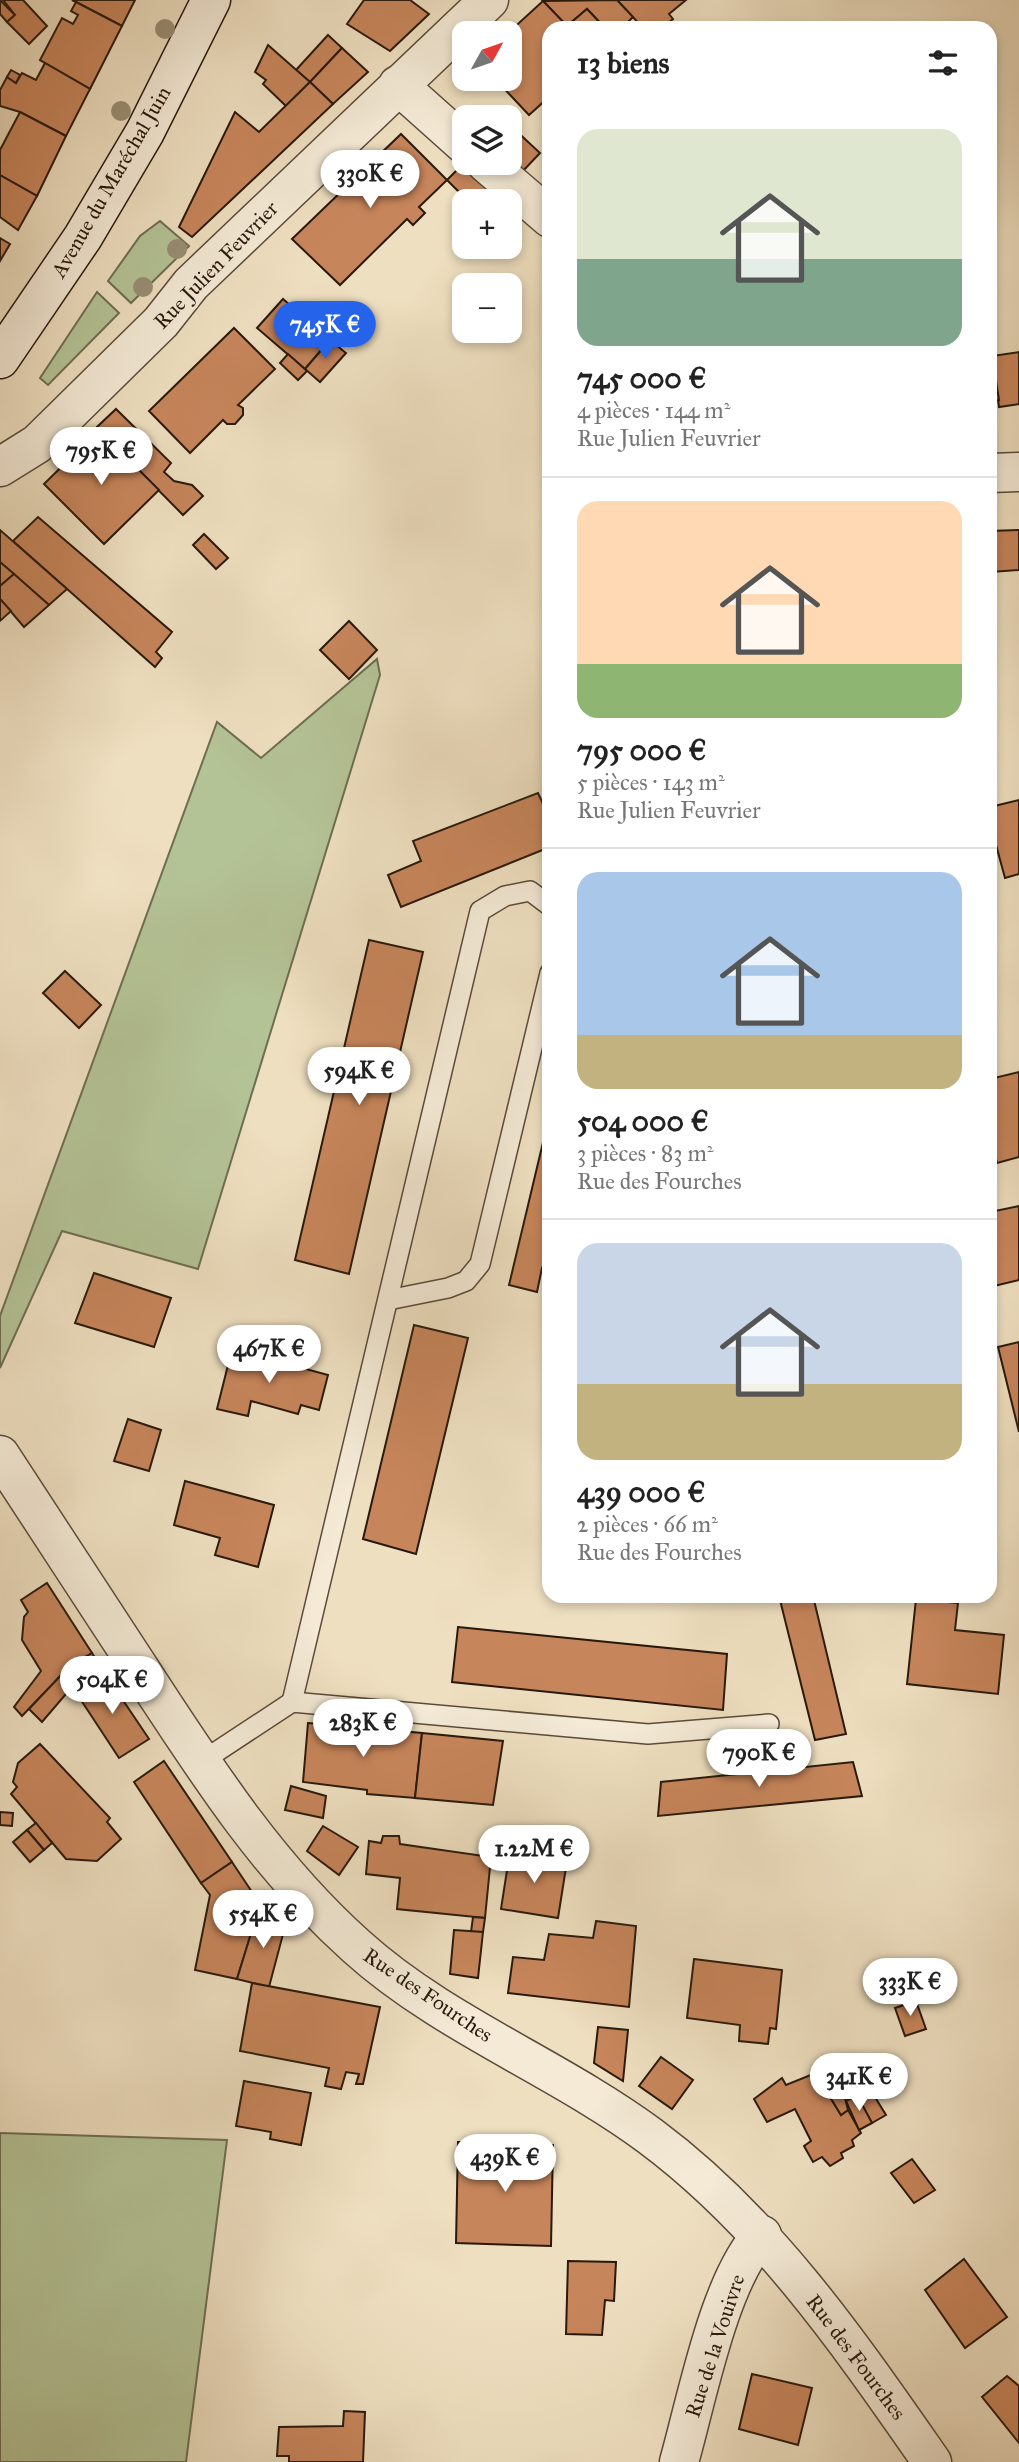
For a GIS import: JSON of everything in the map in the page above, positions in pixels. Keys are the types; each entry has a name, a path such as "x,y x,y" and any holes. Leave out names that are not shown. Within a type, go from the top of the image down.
{"street":[{"name":"Avenue du Maréchal Juin","path":"0,359 83,237 138,144 211,0"},
{"name":"Rue Julien Feuvrier","path":"0,467 37,444 161,322 191,284 489,0"},
{"path":"398,85 452,133"},
{"path":"500,175 542,211"},
{"path":"997,473 1019,472"},
{"name":"Rue des Fourches","path":"0,1454 239,1819 282,1873 359,1949 430,2001 649,2136 713,2187 762,2235 832,2322 932,2462"},
{"name":"Rue de la Vouivre","path":"679,2462 727,2294 748,2250 762,2235"}],"lane":[{"path":"292,1702 481,911 505,896 530,891 542,900"},
{"path":"388,1300 448,1288 466,1281 480,1264 542,1005"},
{"path":"201,1762 292,1702 648,1734 769,1724"}],"green space":[{"path":"160,221 189,246 131,303 108,281 140,236"},
{"path":"97,292 119,313 48,385 40,378"},
{"path":"377,659 380,675 198,1269 62,1231 0,1368 0,1316 217,722 261,758"},
{"path":"0,2133 227,2140 186,2462 0,2462"}],"building":[{"path":"0,0 15,15 7,22 0,14"},
{"path":"3,0 23,0 47,26 29,44 7,22 15,15"},
{"path":"72,0 135,0 122,26"},
{"path":"364,0 410,0 429,14 390,51 347,24"},
{"path":"617,0 686,0 669,14 673,19 671,21 636,21"},
{"path":"617,0 633,17 629,21 598,21 587,9 573,21 562,21 543,1"},
{"path":"543,1 562,21 542,21 542,103 529,115 506,91 522,91 521,21"},
{"path":"76,2 122,26 90,89 40,60 62,18 73,24 78,15 71,11"},
{"path":"587,9 598,21 573,21"},
{"path":"328,35 342,48 310,82 296,70"},
{"path":"268,45 310,82 286,106 263,84 266,80 255,72"},
{"path":"342,48 368,72 333,104 310,82"},
{"path":"45,63 90,89 66,136 20,112 0,106 0,90 7,77 16,83 22,73 36,80"},
{"path":"11,70 20,75 16,83 7,77"},
{"path":"310,82 333,104 192,237 179,227 235,112 259,132"},
{"path":"20,112 66,136 37,196 0,175 0,150"},
{"path":"401,134 447,180 419,207 425,213 413,225 407,219 340,285 292,239"},
{"path":"522,136 540,153 522,172"},
{"path":"0,175 37,196 18,230 0,217"},
{"path":"452,175 480,175 494,189 456,189 447,180"},
{"path":"0,238 10,244 0,261"},
{"path":"283,299 330,340 305,369 257,328"},
{"path":"234,328 275,369 238,405 243,408 243,415 235,424 227,424 223,420 190,453 149,411"},
{"path":"330,340 346,353 320,382 305,369"},
{"path":"1019,352 1019,404 999,407 997,355"},
{"path":"288,354 307,371 298,380 280,363"},
{"path":"116,409 171,463 164,472 174,481 192,485 203,496 183,515 97,427"},
{"path":"99,430 159,490 104,544 44,484"},
{"path":"38,517 172,632 156,652 162,658 155,667 13,541"},
{"path":"0,530 67,589 49,605 0,562"},
{"path":"1019,530 1019,570 997,572 997,531"},
{"path":"204,534 228,558 216,569 193,545"},
{"path":"0,562 14,574 0,586"},
{"path":"14,574 49,605 24,627 0,599 0,586"},
{"path":"0,599 11,611 0,621"},
{"path":"349,621 377,650 349,679 320,650"},
{"path":"538,793 542,802 542,850 401,907 388,875 421,861 413,841"},
{"path":"1019,800 1019,874 1005,878 997,849 997,805"},
{"path":"369,940 423,952 349,1274 295,1260"},
{"path":"65,971 101,1005 79,1028 43,993"},
{"path":"1019,1072 1019,1157 997,1163 997,1077"},
{"path":"542,1147 542,1268 537,1292 509,1285"},
{"path":"1019,1206 1019,1280 997,1285 997,1211"},
{"path":"94,1273 171,1298 154,1347 75,1323"},
{"path":"414,1325 468,1338 416,1554 363,1539"},
{"path":"1019,1342 1019,1432 998,1347"},
{"path":"232,1349 328,1375 319,1410 301,1405 298,1414 251,1401 248,1416 217,1409"},
{"path":"128,1419 161,1430 149,1471 114,1461"},
{"path":"185,1481 274,1505 258,1567 215,1555 220,1538 174,1525"},
{"path":"47,1583 92,1653 65,1671 22,1716 14,1707 41,1671 22,1640 24,1617 28,1612 21,1600"},
{"path":"781,1603 815,1603 846,1734 815,1740"},
{"path":"916,1603 958,1603 955,1630 1004,1635 998,1694 907,1684"},
{"path":"458,1627 727,1654 723,1710 452,1682"},
{"path":"92,1653 104,1672 97,1677 85,1657"},
{"path":"85,1657 90,1666 42,1722 29,1709 65,1671"},
{"path":"104,1672 149,1739 119,1758 77,1694"},
{"path":"308,1723 422,1733 415,1798 367,1794 367,1790 303,1782"},
{"path":"422,1733 503,1741 493,1805 415,1798"},
{"path":"40,1744 110,1818 107,1822 121,1839 97,1861 66,1859 11,1794 17,1787 13,1782 18,1763"},
{"path":"164,1761 232,1862 201,1883 134,1782"},
{"path":"853,1762 862,1796 658,1816 661,1782"},
{"path":"291,1786 326,1796 323,1818 285,1810"},
{"path":"0,1812 13,1813 12,1826 0,1825"},
{"path":"36,1823 52,1843 44,1850 27,1830"},
{"path":"323,1826 358,1847 339,1875 307,1851"},
{"path":"27,1830 44,1850 30,1862 13,1842"},
{"path":"383,1836 399,1836 400,1844 491,1857 485,1918 397,1909 400,1878 366,1874 369,1841 381,1843"},
{"path":"510,1851 567,1861 558,1918 501,1909"},
{"path":"232,1862 260,1904 237,1979 195,1970 210,1895 201,1883"},
{"path":"258,1911 287,1919 269,1987 237,1979"},
{"path":"473,1917 485,1918 483,1932 471,1932"},
{"path":"596,1921 636,1926 629,2007 508,1993 513,1957 544,1960 549,1934 593,1938"},
{"path":"454,1930 483,1932 478,1978 450,1974"},
{"path":"694,1959 782,1970 776,2029 770,2028 768,2044 739,2041 740,2025 687,2018"},
{"path":"252,1983 380,2007 363,2084 356,2084 359,2074 346,2072 341,2089 325,2086 329,2068 240,2051"},
{"path":"916,2001 926,2029 905,2036 895,2008"},
{"path":"598,2027 628,2030 623,2081 594,2063"},
{"path":"661,2057 693,2080 672,2109 639,2086"},
{"path":"843,2062 848,2071 837,2077 843,2090 830,2097 841,2115 848,2110 861,2133 852,2140 854,2146 841,2153 843,2158 830,2166 822,2157 813,2162 804,2146 811,2141 795,2109 767,2122 754,2099 782,2078 786,2085"},
{"path":"244,2081 311,2093 301,2145 270,2139 271,2132 236,2126"},
{"path":"865,2081 886,2115 872,2123 852,2087"},
{"path":"843,2090 848,2110 841,2115 830,2097"},
{"path":"857,2095 872,2123 859,2130 846,2101"},
{"path":"458,2142 553,2145 551,2246 456,2243"},
{"path":"912,2159 935,2190 914,2203 891,2173"},
{"path":"964,2259 1007,2317 965,2348 925,2290"},
{"path":"568,2261 616,2262 614,2301 605,2300 602,2335 566,2334"},
{"path":"752,2374 812,2388 798,2445 739,2429"},
{"path":"1007,2376 1019,2386 1019,2443 982,2397"},
{"path":"344,2411 365,2412 363,2462 289,2462 289,2456 277,2456 279,2427 343,2426"}]}
